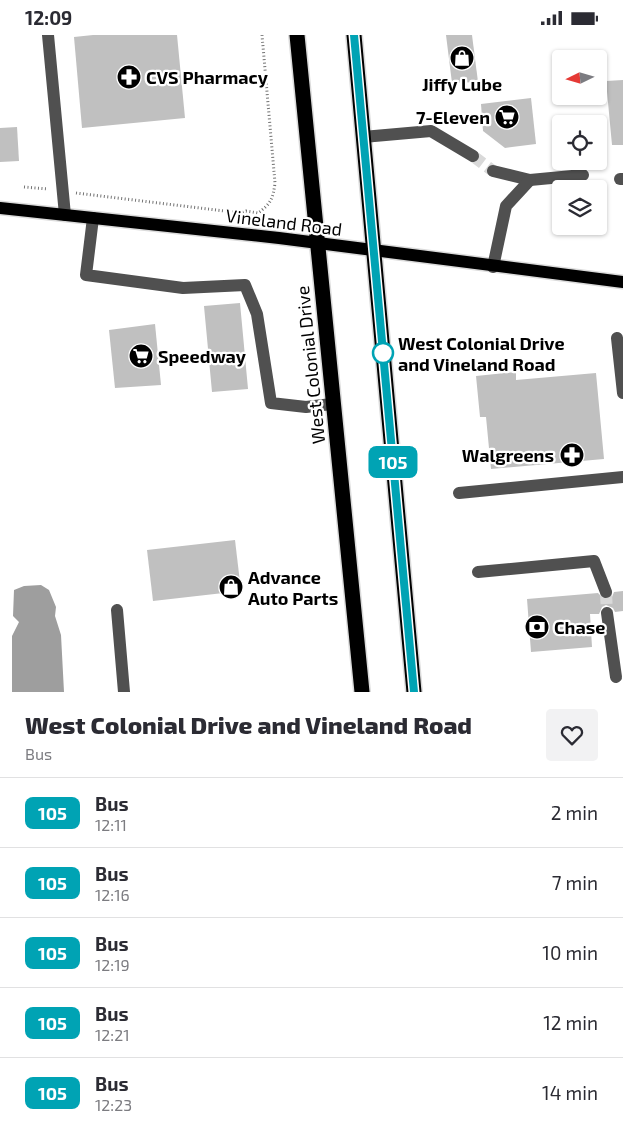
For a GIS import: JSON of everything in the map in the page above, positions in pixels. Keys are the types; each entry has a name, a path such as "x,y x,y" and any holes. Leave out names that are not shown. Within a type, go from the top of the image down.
{"highway":[{"name":"West Colonial Drive","path":"297,35 362,692"},
{"path":"354,35 414,692"}],"main road":[{"name":"Vineland Road","path":"0,208 317,243 623,282"}],"street":[{"path":"48,35 65,215"},
{"path":"363,137 431,131 473,156"},
{"path":"493,171 530,180 582,175"},
{"path":"494,267 506,206 530,180"},
{"path":"93,218 86,275 183,288 244,285 257,314 271,403 306,407 332,404"},
{"path":"617,338 623,393"},
{"path":"459,493 623,477"},
{"path":"478,572 594,561 606,592"},
{"path":"116,610 124,692"},
{"path":"607,613 616,677"}],"path":[{"path":"24,187 241,213 246,211 258,213 270,205 274,198 275,183 262,35"}],"shaded area":[{"path":"41,585 49,590 56,607 55,616 61,635 64,692 12,692 12,636 19,622 13,616 14,590 24,586"}],"building":[{"name":"CVS Pharmacy","path":"93,35 177,35 185,118 82,128 74,37"},
{"name":"Jiffy Lube","path":"446,35 472,35 478,82 452,83"},
{"path":"623,80 623,145 612,145 608,81"},
{"name":"7-Eleven","path":"531,98 536,144 505,148 483,131 481,104"},
{"path":"17,127 19,161 0,162 0,128"},
{"path":"240,303 248,389 212,392 204,306"},
{"path":"155,324 161,385 115,388 109,330"},
{"name":"Walgreens","path":"516,372 516,380 596,373 604,459 491,469 486,417 480,417 476,376"},
{"path":"235,540 241,591 153,601 147,550"},
{"path":"623,591 623,611 615,612 613,608 606,605 602,607 599,614 590,614 592,647 531,652 527,599 598,593 605,600 612,597 614,592"}],"tunnel":[{"path":"473,156 493,171"},
{"path":"606,592 607,613"}],"bus line":[{"name":"105","path":"354,35 414,692"}],"place":[{"name":"Jiffy Lube","path":"462,58"},
{"name":"CVS Pharmacy","path":"129,77"},
{"name":"7-Eleven","path":"507,117"},
{"name":"West Colonial Drive and Vineland Road","path":"383,353"},
{"name":"Speedway","path":"141,356"},
{"name":"Walgreens","path":"572,455"},
{"name":"Advance Auto Parts","path":"231,587"},
{"name":"Chase","path":"537,627"}]}
